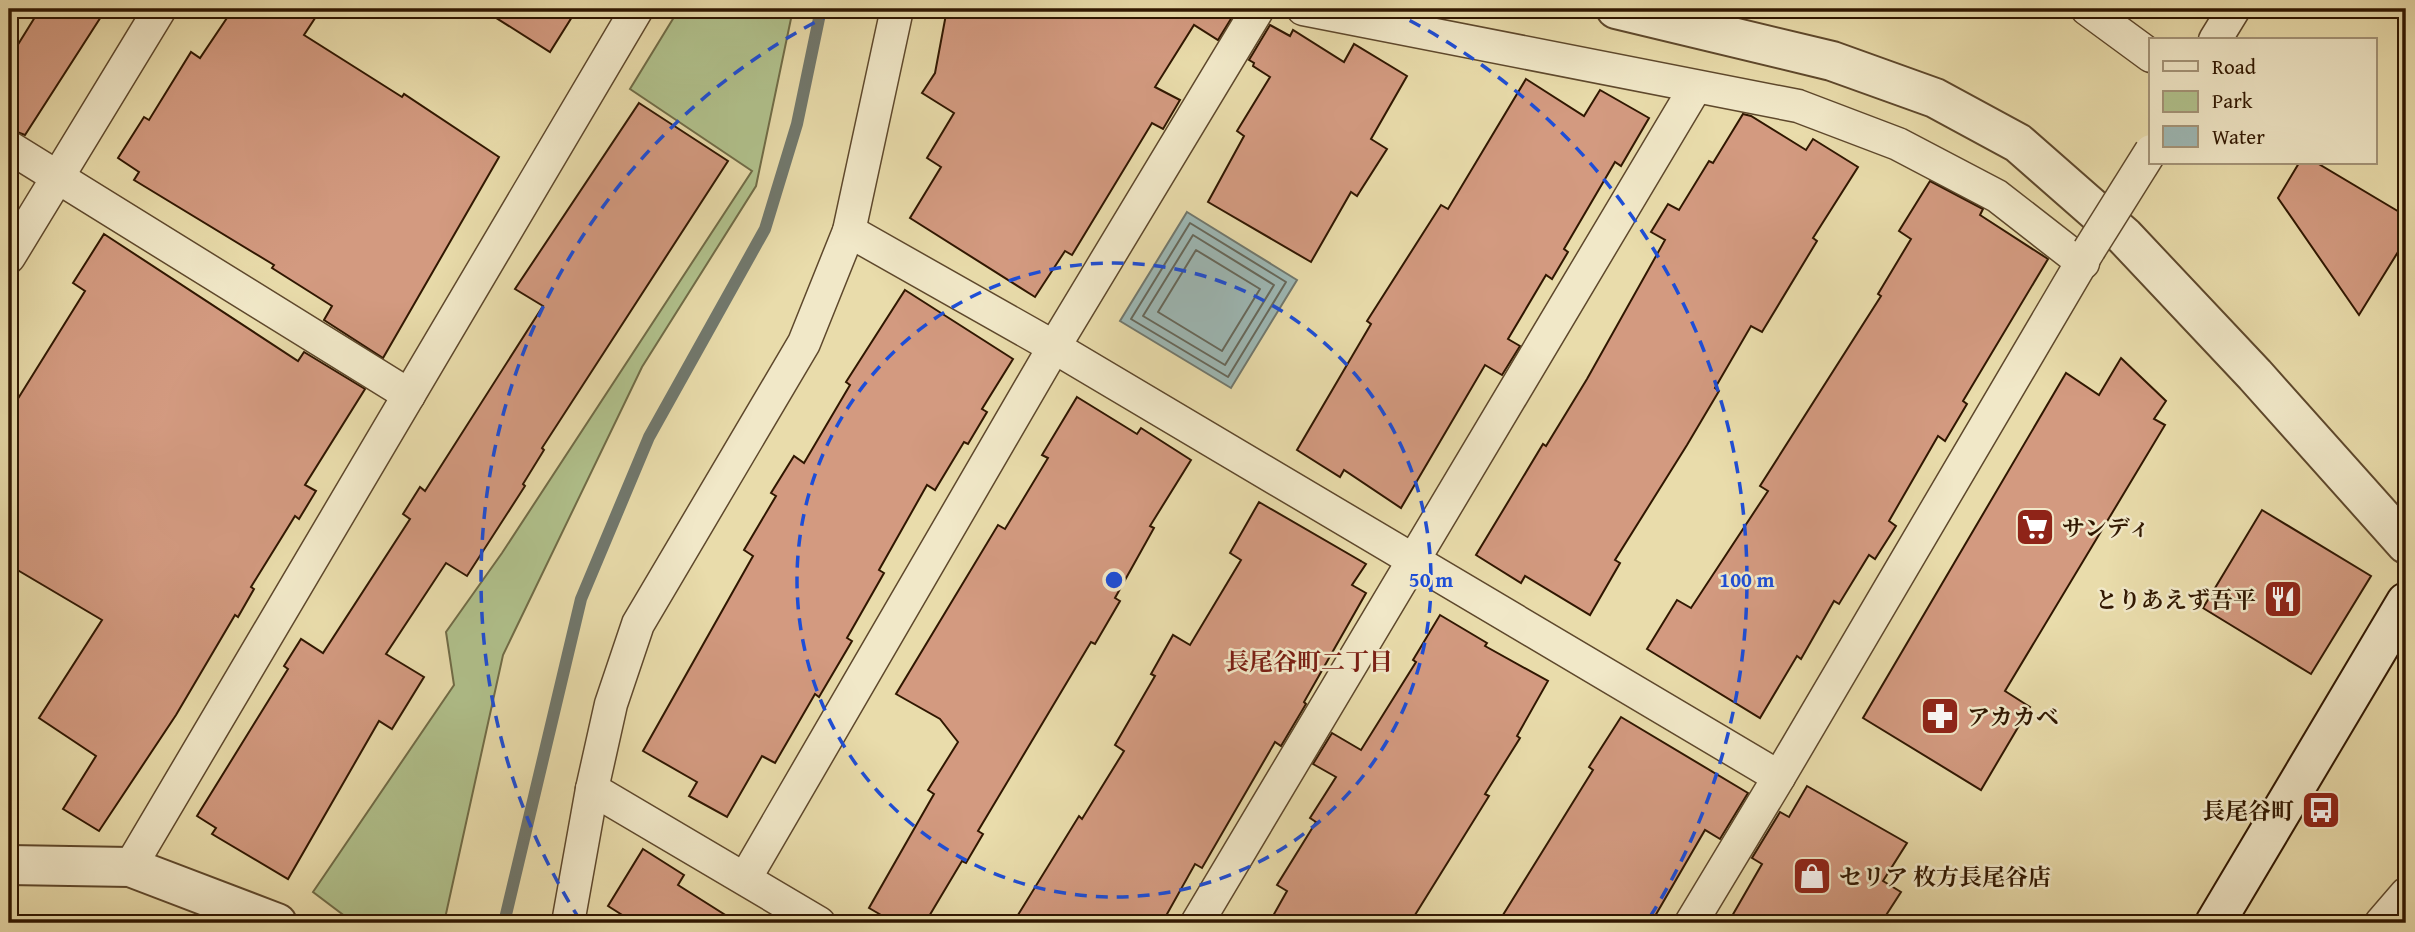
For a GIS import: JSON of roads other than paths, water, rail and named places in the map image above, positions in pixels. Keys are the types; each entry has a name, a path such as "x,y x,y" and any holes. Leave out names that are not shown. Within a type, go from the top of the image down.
{"street":[{"path":"9,257 160,9"},
{"path":"130,867 637,9"},
{"path":"568,923 592,789 611,704 638,624 804,343 849,231 897,9"},
{"path":"746,877 1054,347 1258,9"},
{"path":"1303,9 1695,88 1798,106 1898,144 1997,197 2086,256"},
{"path":"1616,9 1832,61 1935,98 2018,143 2124,236 2255,375 2406,544"},
{"path":"2087,9 2149,55"},
{"path":"2216,38 2234,9"},
{"path":"1197,923 1695,88"},
{"path":"9,147 409,395"},
{"path":"1691,923 2149,154"},
{"path":"849,231 1054,347 1779,777"},
{"path":"2215,923 2405,604"},
{"path":"592,789 746,877 820,923"},
{"path":"9,865 130,867 277,923"},
{"path":"2381,923 2406,894"}],"water":[{"path":"1187,212 1297,280 1231,388 1120,321"}],"waterway":[{"path":"504,923 581,599 649,437 765,229 797,124 821,9"}],"place":[{"name":"サンディ","path":"2035,527"},
{"name":"とりあえず吾平","path":"2283,599"},
{"name":"アカカベ","path":"1940,716"},
{"name":"長尾谷町","path":"2321,810"},
{"name":"セリア 枚方長尾谷店","path":"1812,876"}],"district":[{"name":"長尾谷町二丁目","path":"1309,661"}]}
